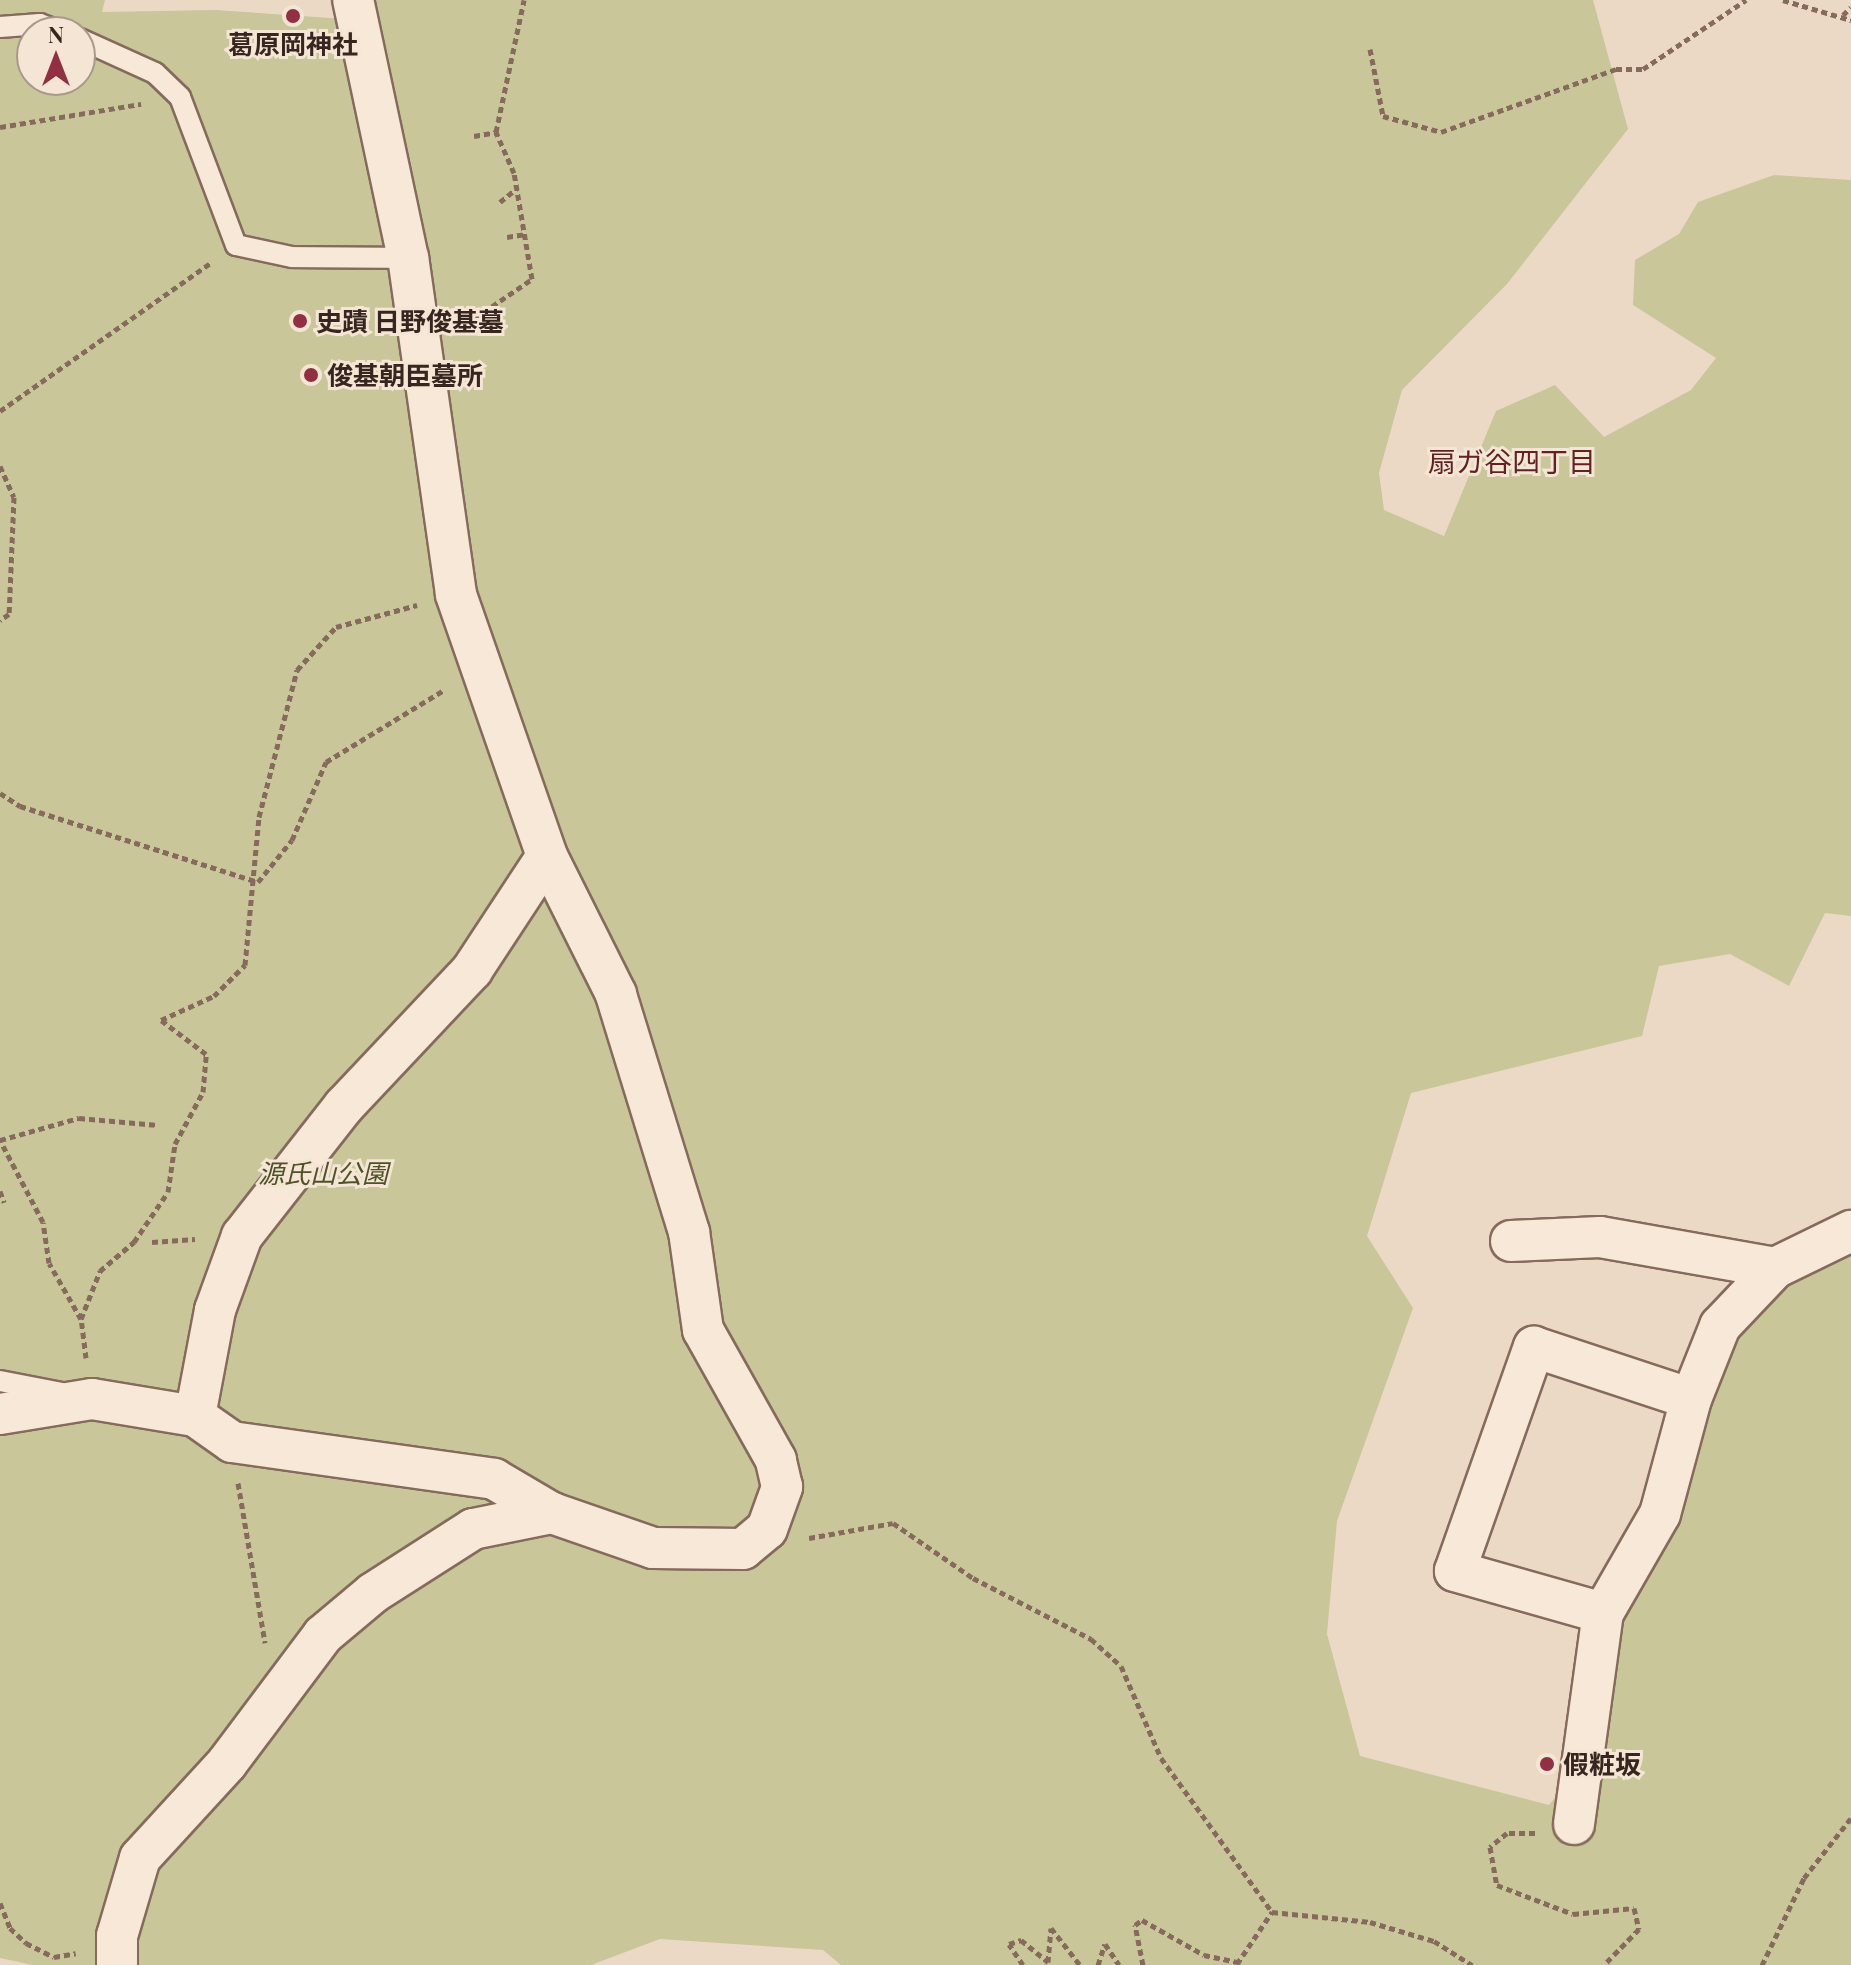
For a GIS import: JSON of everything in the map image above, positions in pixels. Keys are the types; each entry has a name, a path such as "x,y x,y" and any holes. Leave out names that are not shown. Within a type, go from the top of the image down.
{"street":[{"path":"0,1414 92,1399 195,1416 232,1442 494,1479 552,1513 653,1548 743,1549 778,1511 776,1460 703,1330 689,1232 616,994 547,856 456,594 408,258 353,0"},
{"path":"195,1416 215,1310 242,1236 344,1106 472,970 547,856"},
{"path":"1574,1824 1603,1613 1660,1514 1691,1399 1720,1326 1775,1268 1851,1231"},
{"path":"1511,1241 1600,1237 1775,1268"},
{"path":"1603,1613 1455,1571 1534,1347 1691,1399"},
{"path":"103,1952 117,1936 140,1858 273,1703 323,1635 373,1593 473,1529 552,1513"}],"lane":[{"path":"96,46 155,73 180,97 236,245 267,255 408,258"},
{"path":"0,1381 92,1399"}],"path":[{"path":"458,329 532,279 518,187 496,132 524,0"},
{"path":"1370,49 1383,116 1441,132 1616,69 1643,69 1746,0"},
{"path":"1783,0 1843,15 1851,20"},
{"path":"1843,15 1851,7"},
{"path":"0,127 180,97"},
{"path":"474,136 496,132"},
{"path":"500,202 518,187"},
{"path":"507,237 525,234"},
{"path":"0,411 236,245"},
{"path":"0,466 14,497 9,614 0,620"},
{"path":"81,1319 100,1271 134,1242 168,1192 175,1144 203,1092 206,1054 161,1020 214,996 245,965 258,882 259,817 297,670 336,627 456,594"},
{"path":"258,882 292,840 326,762 442,690"},
{"path":"0,793 20,806 258,882"},
{"path":"92,1399 81,1319 49,1263 43,1222 0,1140 79,1118 158,1125"},
{"path":"0,1191 4,1202"},
{"path":"232,1442 273,1703"},
{"path":"743,1549 893,1523 973,1578 1091,1639 1121,1666 1161,1758 1272,1912 1370,1922 1434,1941 1472,1965"},
{"path":"1762,1965 1804,1878 1851,1818"},
{"path":"1574,1824 1507,1833 1490,1847 1489,1865 1497,1885 1548,1909 1634,1908 1639,1929 1604,1965"},
{"path":"0,1903 10,1928 42,1952 67,1957 103,1952"},
{"path":"1143,1965 1135,1925 1142,1920 1204,1955 1237,1963 1272,1912"},
{"path":"1023,1965 1011,1941 1029,1944 1048,1962 1045,1934 1054,1928 1080,1965"},
{"path":"1098,1965 1105,1944 1119,1965"}],"green space":[{"name":"源氏山公園","path":"0,0 105,0 102,12 216,10 373,21 371,0 1593,0 1628,129 1507,284 1402,390 1379,473 1384,510 1444,536 1496,411 1555,385 1604,437 1691,390 1716,358 1633,305 1635,260 1679,234 1698,202 1774,175 1851,180 1851,916 1825,913 1789,986 1730,954 1659,966 1642,1036 1411,1093 1367,1236 1413,1308 1337,1521 1327,1634 1360,1756 1549,1805 1572,1777 1682,1415 1728,1329 1851,1231 1851,1965 841,1965 823,1950 660,1939 591,1965 33,1965 0,1958"}],"place":[{"name":"葛原岡神社","path":"293,16"},
{"name":"史蹟 日野俊基墓","path":"300,321"},
{"name":"俊基朝臣墓所","path":"311,375"},
{"name":"假粧坂","path":"1547,1764"}],"district":[{"name":"扇ガ谷四丁目","path":"1512,461"}]}
